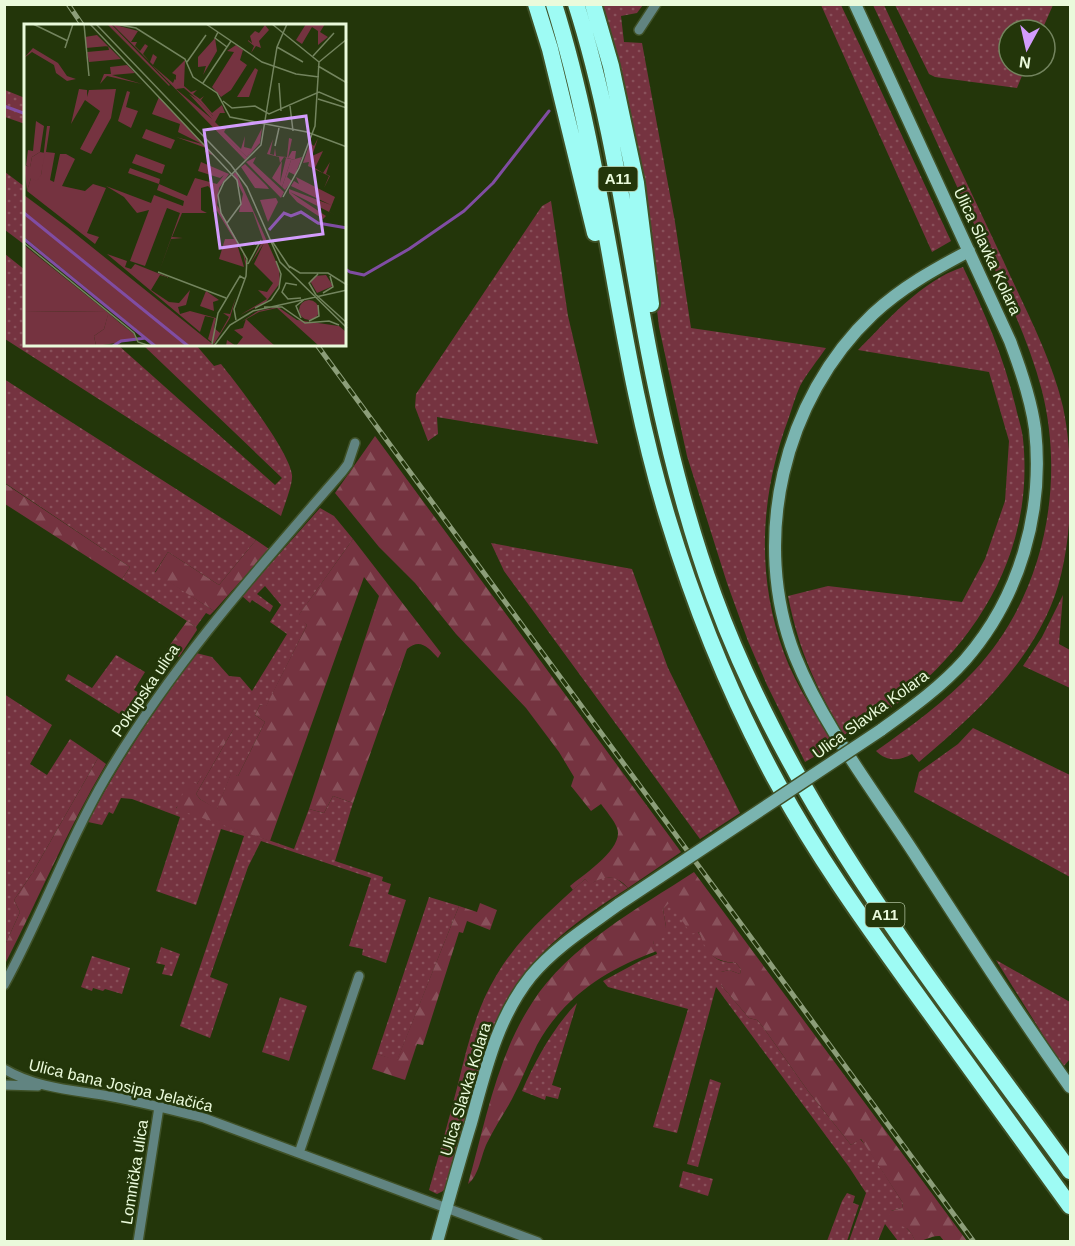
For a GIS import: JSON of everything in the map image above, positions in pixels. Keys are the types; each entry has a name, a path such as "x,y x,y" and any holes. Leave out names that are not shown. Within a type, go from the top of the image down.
{"highway":[{"path":"536,4 550,49 604,270 616,285"},
{"name":"A11","path":"554,4 578,92 646,440 667,518 696,607 736,700 778,784 837,882 1071,1206"},
{"name":"A11","path":"576,4 597,82 619,182 650,356 669,444 685,506 714,596 754,690 796,773 840,847 873,898 1071,1171"},
{"path":"593,4 611,66 636,183 653,322 650,356"}],"main road":[{"name":"Ulica Slavka Kolara","path":"437,1242 489,1059 507,1012 532,975 566,943 619,904 881,730 942,683 965,660 981,639 1006,599 1017,574 1032,522 1036,482 1035,428 1029,400 1010,341 855,4"},
{"path":"969,250 918,278 874,313 846,343 818,384 797,428 781,485 776,534 778,585 786,629 795,655 823,712 980,954 1071,1087"}],"street":[{"path":"639,30 656,4"},
{"name":"Pokupska ulica","path":"4,985 97,792 142,717 197,642 342,472 348,464 355,443"},
{"path":"299,1153 359,976"},
{"name":"Ulica bana Josipa Jelačića","path":"4,1069 23,1079 45,1086 159,1107 204,1118 538,1242"},
{"path":"4,1085 45,1086"},
{"name":"Lomnička ulica","path":"138,1242 159,1107"}],"green space":[{"path":"603,5 643,5 637,13 621,16 624,42 642,43 675,222 691,328 826,348 809,371 795,399 772,478 765,536 769,595 784,653 800,689 835,745 805,762 748,641 687,456 659,327 651,259"},
{"path":"821,5 841,5 951,241 932,252"},
{"path":"873,5 884,5 1036,332 1058,388 1067,430 1069,455 1068,536 1058,586 1050,608 1025,653 994,692 919,762 912,754 903,758 889,759 876,751 915,723 974,671 998,642 1017,610 1032,576 1043,540 1049,503 1051,465 1049,428 1042,391 1022,331"},
{"path":"895,5 1053,5 1047,18 997,18 997,78 1021,78 1017,88 935,77 929,74"},
{"path":"5,90 24,98 24,124 5,117"},
{"path":"5,172 24,186 24,244 5,230"},
{"path":"551,201 568,316 598,444 437,417 438,434 428,441 415,407 416,394 542,206"},
{"path":"5,254 24,269 24,346 119,346 275,485 282,478 144,346 197,346 214,366 221,364 239,387 262,418 289,464 292,479 281,516 5,339"},
{"path":"963,267 1000,354 1022,435 1024,477 1020,514 1012,549 998,583 981,614 934,672 906,697 844,735 825,701 803,652 788,596 828,586 962,602 985,559 1005,501 1009,441 989,372 858,350 906,302 933,282"},
{"path":"4,379 256,540 219,585 168,552 155,572 214,611 210,615 206,613 196,627 122,579 130,567 5,483"},
{"path":"375,436 681,852 628,888 614,878 600,879 590,885 585,879 573,890 570,886 593,868 615,844 618,836 614,822 601,804 591,811 571,786 574,777 559,752 526,708 456,634 415,583 379,547 335,493"},
{"path":"4,483 130,567 122,579 5,504"},
{"path":"320,508 334,516 353,539 299,615 307,625 266,707 260,705 255,715 265,722 238,776 231,774 217,810 196,794 234,728 197,784 176,808 294,849 309,809 324,813 333,796 353,803 335,861 383,877 382,881 391,884 388,894 406,900 386,963 362,955 363,949 349,946 371,878 261,841 248,867 210,977 228,984 210,1038 180,1026 244,836 221,829 196,905 156,891 180,817 132,799 121,798 113,814 109,812 102,825 88,822 139,735 196,653 212,657 229,676 240,677 252,691 287,634 270,622 281,605 265,586 257,594 273,606 270,612 252,600 250,603 242,596"},
{"path":"353,539 441,653 438,658 427,647 420,644 407,649 353,803 333,796 324,813 309,809 379,596 364,577 270,841 176,809 185,789 193,782 197,784 231,726 234,728 196,794 217,809 231,773 238,776 265,722 255,715 260,705 266,706 307,625 298,616"},
{"path":"256,540 269,549 214,611 155,573 168,552 219,585"},
{"path":"491,543 632,569 668,668 740,813 700,839 504,571"},
{"path":"1063,595 1059,644 1070,650 1070,688 1023,666 1042,637"},
{"path":"187,621 197,630 179,657 167,649"},
{"path":"116,655 145,672 134,690 148,698 132,722 65,680 68,674 92,688"},
{"path":"4,694 52,725 30,764 47,775 70,739 98,758 33,872 14,900 20,912 5,945"},
{"path":"973,728 1070,775 1070,877 914,792 919,772 958,744"},
{"path":"98,758 106,764 66,838 5,964 5,945 20,912 14,900 33,872"},
{"path":"694,872 967,1241 944,1241 937,1236 915,1241 906,1228 895,1227 888,1217 891,1211 902,1208 903,1203 861,1139 851,1145 808,1091 763,1027 757,1020 749,1018 721,985 721,972 729,970 740,974 741,969 736,963 714,957 698,932 691,934 670,902 663,909 666,927 664,937 653,942 657,951 621,967 588,987 573,999 548,1028 487,1143 475,1176 468,1184 486,1114 501,1068 520,1024 547,982 585,946 606,930"},
{"path":"603,877 616,878 628,888 564,933 529,967 515,987 490,1035 447,1186 437,1194 429,1190 469,1042 478,1015 496,976 525,936 549,912 585,879 590,884"},
{"path":"429,897 459,906 397,1061 377,1054"},
{"path":"670,901 690,922 716,958 736,963 741,969 740,974 729,970 721,972 721,985 749,1018 757,1020 763,1027 808,1091 851,1145 860,1139 867,1147 903,1203 902,1208 891,1211 912,1234 915,1241 898,1241 885,1224 878,1241 849,1241 866,1193 716,987 677,1133 653,1127 688,1009 608,987 603,981 657,954 653,942 666,927 663,909"},
{"path":"480,903 497,910 490,930 467,921 463,933 459,932 423,1045 417,1044 405,1080 372,1069 377,1054 397,1060 459,906 477,912"},
{"path":"161,947 180,954 172,976 162,974 165,965 156,963"},
{"path":"92,956 130,968 122,994 105,989 103,991 93,988 92,991 81,987"},
{"path":"996,960 1070,1002 1070,1059 1063,1067"},
{"path":"280,997 307,1006 289,1061 262,1052"},
{"path":"577,1003 552,1085 561,1088 558,1099 546,1096 545,1100 522,1091 546,1044"},
{"path":"710,1079 721,1083 698,1167 687,1164"},
{"path":"683,1171 713,1179 708,1196 679,1187"},
{"path":"847,1193 855,1196 853,1203 859,1205 847,1241 827,1241 842,1201"}],"waterway":[{"path":"4,106 24,113"},
{"path":"346,270 364,275 409,249 464,211 493,183 549,111"}],"railway":[{"path":"68,4 82,24"},
{"path":"318,346 974,1242"}]}
